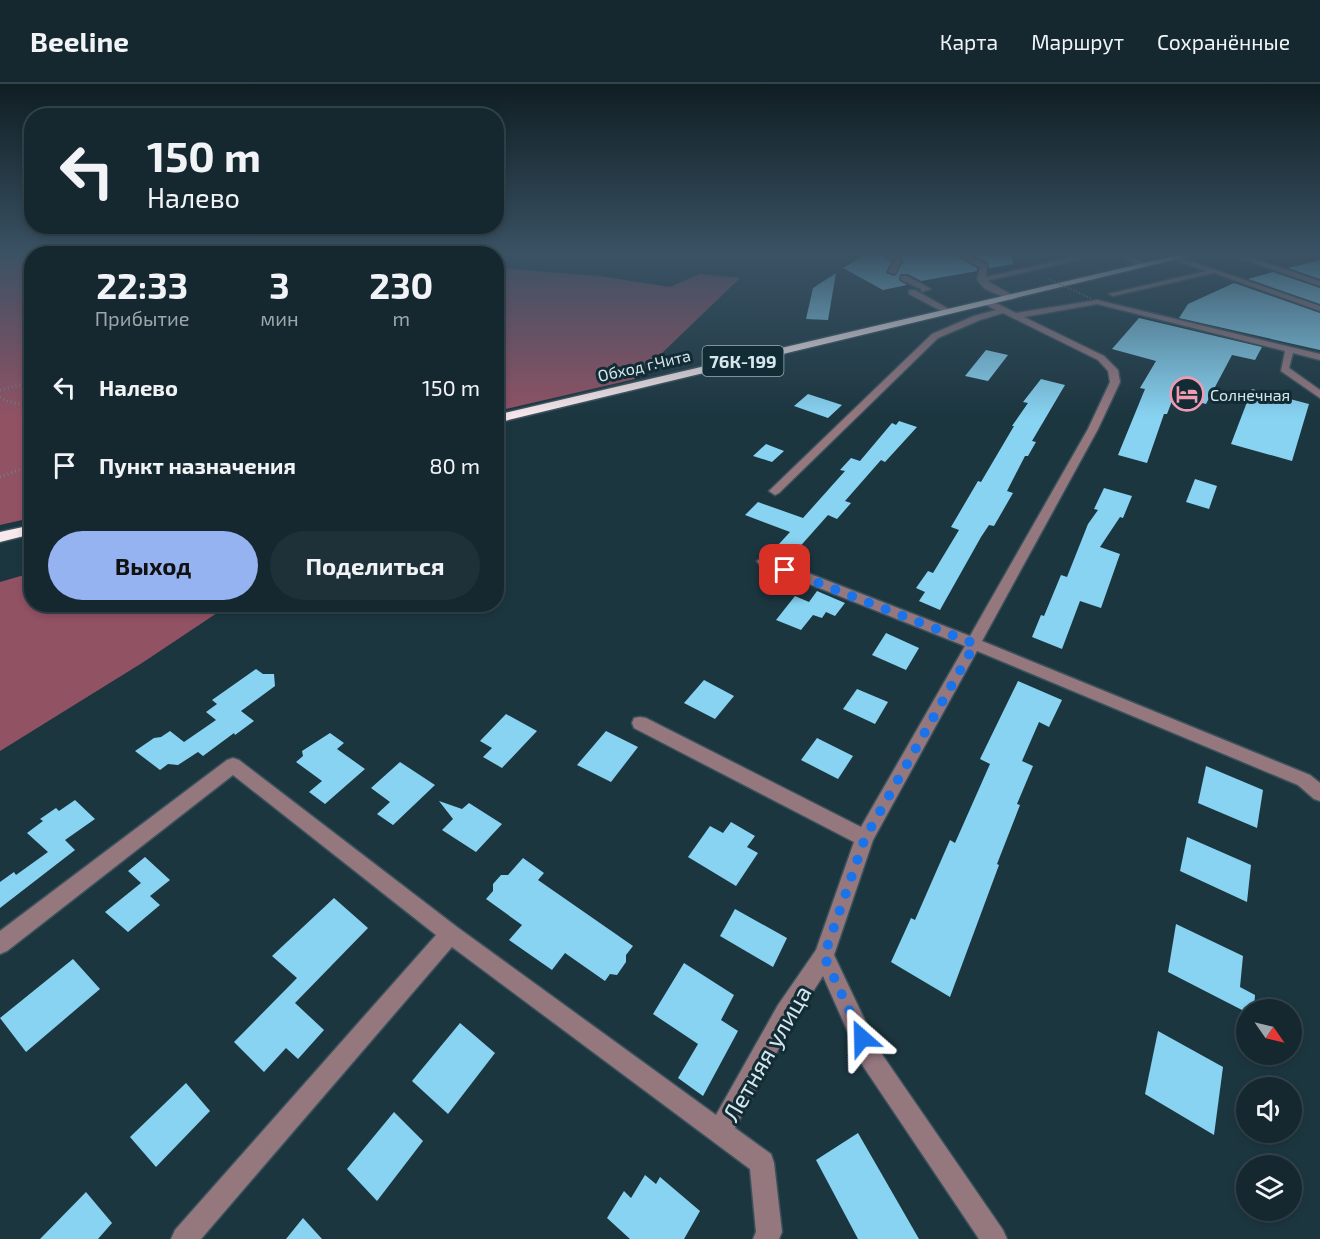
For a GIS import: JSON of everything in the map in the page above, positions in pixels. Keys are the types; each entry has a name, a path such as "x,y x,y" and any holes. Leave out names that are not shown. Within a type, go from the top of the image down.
{"highway":[{"name":"Обход г.Чита","path":"504,417 959,310"},
{"path":"0,537 24,531"}],"street":[{"path":"946,310 950,312"},
{"path":"776,491 935,336 977,318 1004,310"},
{"name":"Летняя улица","path":"766,1239 769,1232 762,1163 720,1132 786,1013 824,956 865,838 975,644 1087,439 1115,382 1113,370 1101,358 1013,310"},
{"path":"1018,310 1035,314 1056,310"},
{"path":"1129,310 1320,357"},
{"path":"1290,349 1284,369 1320,395"},
{"path":"764,561 975,644 1304,780 1320,794"},
{"path":"640,723 865,838"},
{"path":"0,944 233,765 450,934 720,1132"},
{"path":"184,1239 450,934"},
{"path":"824,956 871,1058 994,1239"}],"path":[{"path":"0,390 24,384"},
{"path":"0,397 24,404"},
{"path":"0,477 24,468"}],"shaded area":[{"path":"0,310 24,310 24,520 0,525"},
{"path":"504,310 707,310 635,379 504,409"},
{"path":"24,575 24,612 218,612 142,663 0,751 0,582"}],"building":[{"path":"808,310 830,310 828,320 806,319"},
{"path":"1184,310 1311,310 1320,313 1320,350 1179,318"},
{"path":"1139,318 1262,347 1255,360 1232,355 1206,404 1174,396 1167,414 1164,414 1147,463 1118,455 1145,389 1140,388 1156,361 1112,349"},
{"path":"986,350 1008,355 988,381 965,376"},
{"path":"1041,379 1065,385 1032,441 1036,442 1028,456 1025,456 1007,491 1013,493 994,526 989,525 981,537 940,610 919,601 925,592 916,588 928,571 933,573 959,530 951,527 1028,403 1023,402"},
{"path":"1252,389 1309,404 1292,461 1231,444"},
{"path":"808,394 842,405 828,418 794,406"},
{"path":"899,421 917,427 885,462 881,460 845,501 851,503 837,519 828,515 796,551 779,544 790,532 745,515 758,502 803,518 845,471 840,470 851,458 860,461 892,423 896,425"},
{"path":"766,444 784,451 772,462 753,456"},
{"path":"1195,479 1217,486 1209,509 1186,502"},
{"path":"1104,488 1132,496 1123,518 1120,517 1100,547 1120,554 1101,608 1080,601 1062,649 1032,637 1041,615 1044,616 1061,575 1067,577 1088,524 1098,510 1094,509"},
{"path":"817,591 845,603 835,616 826,612 822,618 813,615 801,630 776,620 795,596 809,602"},
{"path":"886,633 919,648 906,670 872,655"},
{"path":"256,669 263,674 274,674 275,686 241,711 254,721 235,735 234,733 203,756 198,752 178,765 168,764 160,770 135,751 154,738 161,737 170,731 184,742 216,720 206,712 217,704 212,700"},
{"path":"704,680 734,696 715,719 684,703"},
{"path":"1018,681 1062,700 1049,727 1039,722 1022,761 1033,766 1017,804 1020,805 950,997 891,962 911,918 915,920 950,840 955,843 990,764 980,759"},
{"path":"857,689 888,702 875,724 843,709"},
{"path":"506,714 537,731 502,768 483,757 492,748 480,741"},
{"path":"606,731 638,747 611,782 577,765"},
{"path":"330,733 344,743 337,749 365,769 325,804 309,792 322,781 296,762 303,756 302,751"},
{"path":"817,738 853,756 838,779 801,760"},
{"path":"400,762 435,785 393,825 377,814 390,802 371,788"},
{"path":"1206,766 1263,790 1257,828 1198,803"},
{"path":"75,800 95,819 65,840 75,850 0,908 0,882 14,872 16,875 48,852 27,833 43,821 40,819 56,808 59,811"},
{"path":"439,801 462,809 469,803 502,824 476,852 442,830 453,819"},
{"path":"731,822 755,836 747,847 758,853 736,886 688,857 710,826 723,833"},
{"path":"1187,837 1251,865 1247,902 1180,871"},
{"path":"145,857 170,880 150,896 160,905 128,932 105,912 141,883 128,871"},
{"path":"523,858 544,873 538,880 633,946 617,975 610,974 605,981 565,953 552,970 509,940 522,925 486,899 493,891 493,884 501,875 508,875"},
{"path":"334,898 368,928 295,1003 324,1030 298,1059 286,1048 264,1072 234,1042 297,978 272,956"},
{"path":"735,909 787,938 773,967 720,936"},
{"path":"1176,924 1243,956 1240,987 1255,995 1255,999 1236,999 1236,1007 1168,972"},
{"path":"73,959 100,989 26,1052 0,1018"},
{"path":"684,963 734,995 721,1020 738,1031 703,1096 678,1078 698,1044 653,1014"},
{"path":"460,1023 495,1053 448,1114 412,1081"},
{"path":"1158,1031 1223,1067 1214,1135 1145,1094"},
{"path":"186,1083 210,1111 156,1167 130,1137"},
{"path":"394,1112 423,1141 377,1201 347,1169"},
{"path":"858,1133 919,1239 858,1239 816,1160"},
{"path":"645,1175 656,1184 660,1177 700,1211 684,1239 630,1239 607,1218 624,1191 631,1198"},
{"path":"86,1192 112,1223 98,1239 40,1239"},
{"path":"303,1218 322,1239 286,1239"}],"place":[{"name":"Солнечная","path":"1187,394"}],"route":[{"path":"785,570 975,644 865,838 824,956 862,1038"}]}
